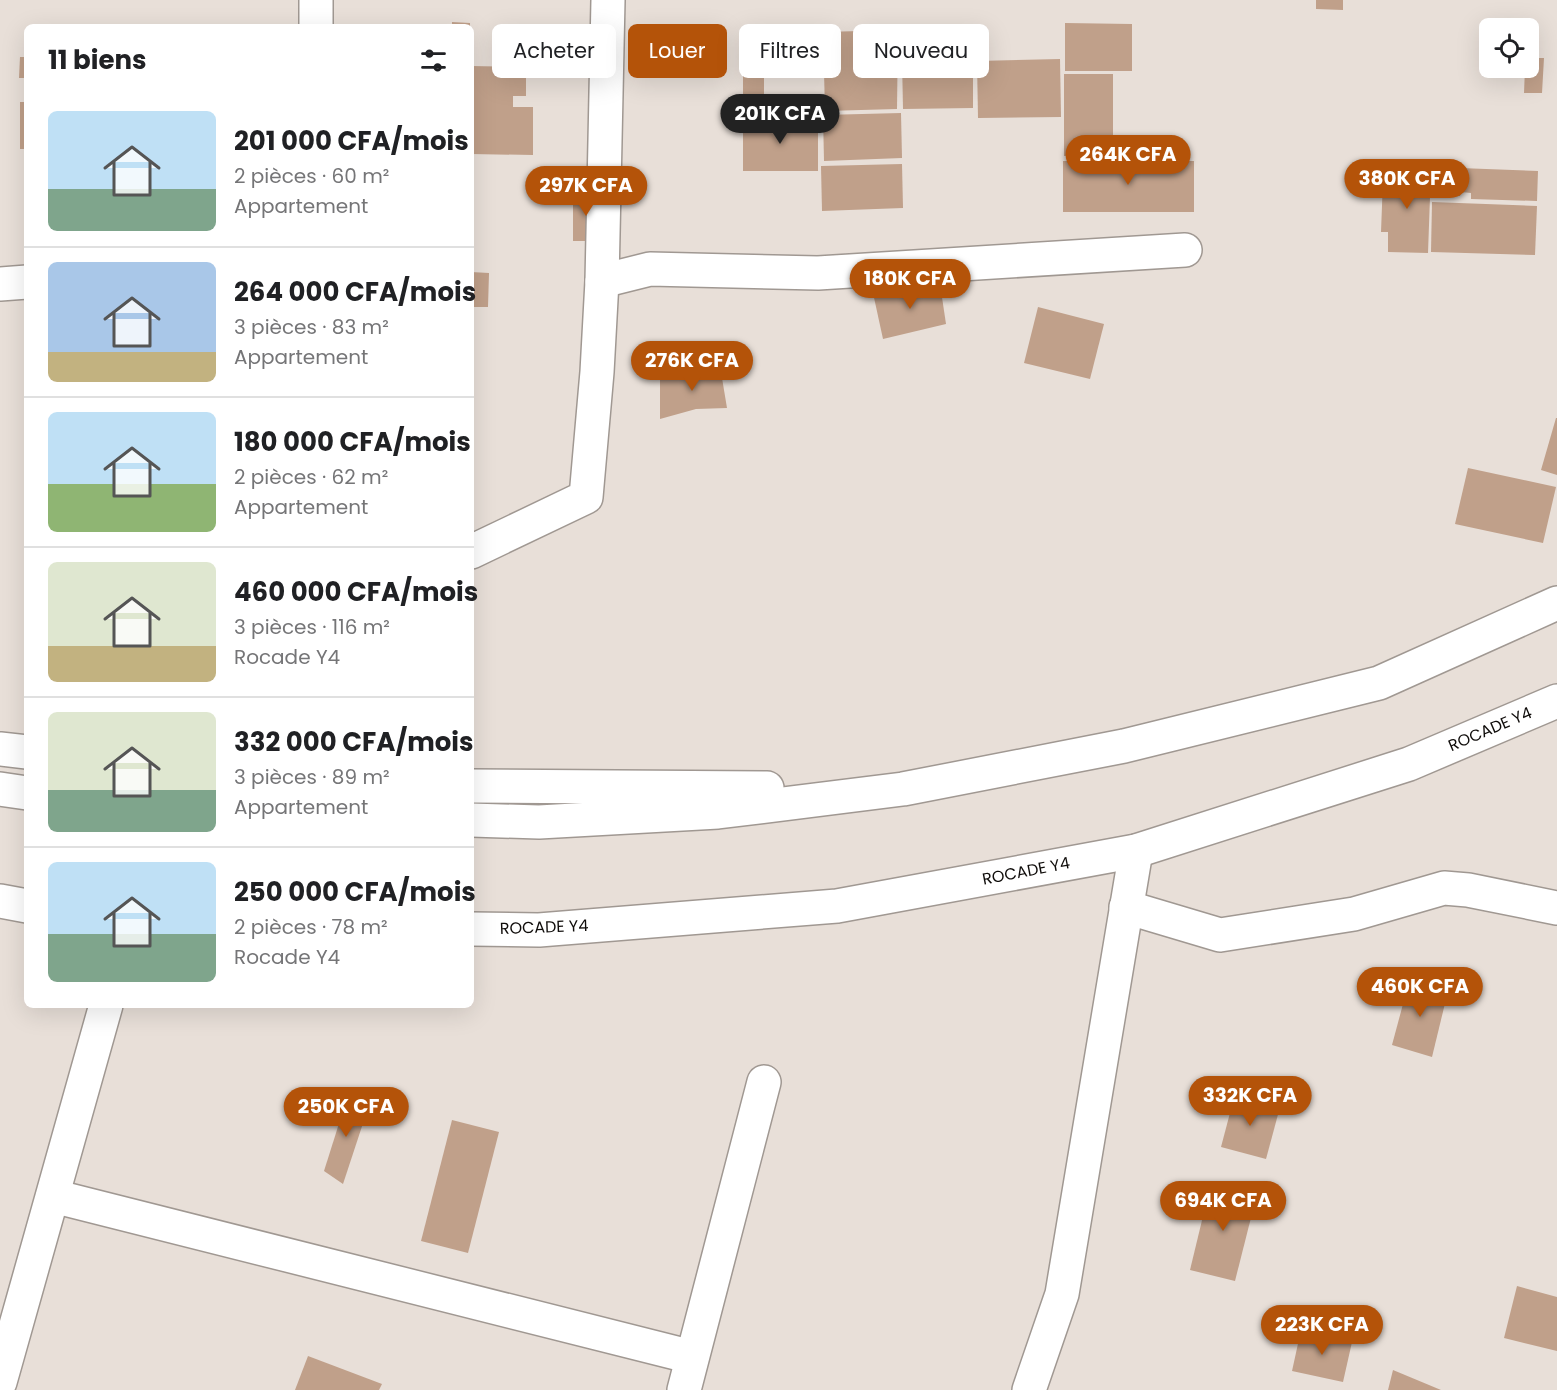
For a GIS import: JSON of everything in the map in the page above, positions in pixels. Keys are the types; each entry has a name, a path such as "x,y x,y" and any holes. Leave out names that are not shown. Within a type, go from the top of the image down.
{"main road":[{"path":"316,0 316,24"},
{"path":"474,551 586,496 602,281 608,0"},
{"path":"602,281 650,269 818,273 1185,250"},
{"path":"0,284 24,282"},
{"path":"474,820 539,822 718,812 903,789 1125,746 1379,683 1557,603"},
{"name":"ROCADE Y4","path":"474,929 539,930 837,906 1136,851 1408,764 1557,701"},
{"path":"0,749 24,752"},
{"path":"474,786 903,789"},
{"path":"0,789 24,793"},
{"path":"1029,1390 1062,1294 1136,851"},
{"path":"1126,907 1220,935 1354,915 1444,888 1468,890 1557,908"},
{"path":"0,901 24,905"},
{"path":"0,923 24,923"},
{"path":"0,1382 105,1008"},
{"path":"684,1390 764,1082"},
{"path":"53,1196 692,1357"}],"building":[{"path":"1316,0 1343,0 1343,10 1316,9"},
{"path":"452,22 470,23 470,24 452,24"},
{"path":"1065,23 1132,24 1132,71 1065,71"},
{"path":"853,31 853,78 897,78 897,109 825,111 824,78 841,78 841,32"},
{"path":"20,57 24,57 24,78 19,78"},
{"path":"1539,58 1544,58 1542,93 1524,93 1525,78 1539,78"},
{"path":"1060,59 1061,117 978,118 977,78 989,78 989,61"},
{"path":"474,66 492,66 492,78 526,78 526,96 513,96 513,107 533,107 533,155 474,154"},
{"path":"1064,74 1113,74 1113,156 1064,156"},
{"path":"743,78 764,78 764,112 743,112"},
{"path":"902,78 973,78 973,108 903,109"},
{"path":"20,102 24,102 24,149 20,149"},
{"path":"901,113 902,158 824,161 823,115"},
{"path":"743,119 818,119 818,171 743,171"},
{"path":"1063,161 1194,161 1194,212 1063,212"},
{"path":"902,164 903,208 822,211 821,166"},
{"path":"1433,167 1538,171 1537,201 1471,199 1471,193 1461,192 1460,196 1446,195 1447,188 1442,188 1442,194 1432,194"},
{"path":"1385,168 1408,169 1408,180 1414,180 1414,169 1431,169 1428,253 1388,252 1388,232 1381,232"},
{"path":"573,193 599,193 599,241 573,241"},
{"path":"1432,202 1537,206 1535,255 1431,252"},
{"path":"474,272 489,273 488,307 474,307"},
{"path":"940,284 946,324 883,339 873,293"},
{"path":"1038,307 1104,324 1090,379 1024,363"},
{"path":"720,366 727,408 696,409 660,419 660,379 693,369"},
{"path":"1557,418 1557,475 1541,470"},
{"path":"1468,468 1556,487 1543,543 1455,524"},
{"path":"1410,978 1448,991 1432,1057 1392,1045"},
{"path":"1235,1094 1280,1107 1266,1159 1221,1147"},
{"path":"348,1095 370,1102 343,1184 324,1171"},
{"path":"452,1120 499,1132 468,1253 421,1241"},
{"path":"1211,1183 1257,1194 1235,1281 1190,1270"},
{"path":"1517,1286 1557,1297 1557,1351 1504,1338"},
{"path":"1301,1330 1352,1342 1343,1382 1292,1371"},
{"path":"308,1356 382,1384 379,1390 295,1390"},
{"path":"1393,1370 1441,1390 1388,1390"}]}
